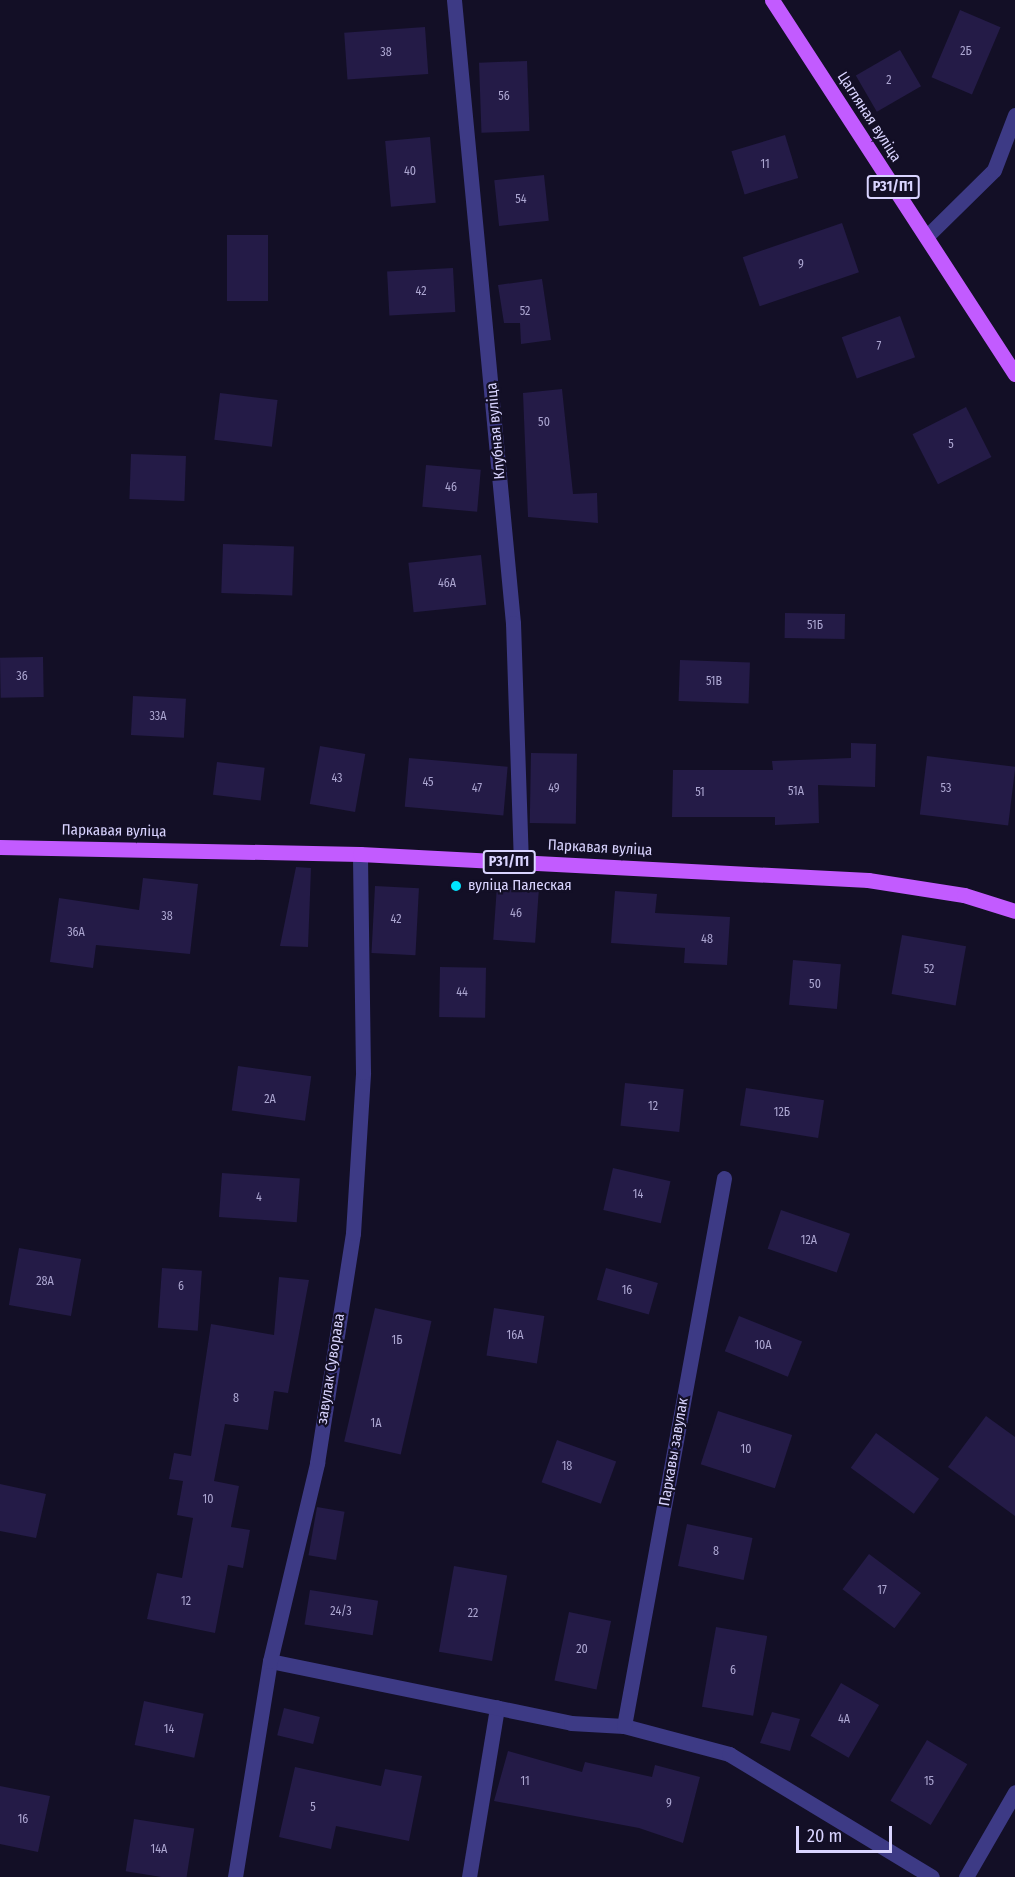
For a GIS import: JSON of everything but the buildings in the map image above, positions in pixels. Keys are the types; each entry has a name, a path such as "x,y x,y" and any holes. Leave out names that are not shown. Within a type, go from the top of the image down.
{"main road":[{"name":"Цагляная вуліца","path":"772,0 1015,374"},
{"name":"Паркавая вуліца","path":"0,847 360,854 868,880 964,894 1015,911"}],"street":[{"name":"Клубная вуліца","path":"454,0 513,623 520,862"},
{"path":"926,237 994,171 1015,116"},
{"name":"завулак Суворава","path":"235,1877 270,1661 317,1463 353,1233 363,1072 360,854"},
{"name":"Паркавы завулак","path":"624,1726 724,1178"},
{"path":"270,1661 572,1722 624,1726 729,1754 932,1877"},
{"path":"469,1877 496,1707"},
{"path":"966,1877 1015,1792"}],"place":[{"name":"вуліца Палеская","path":"456,886"}]}
